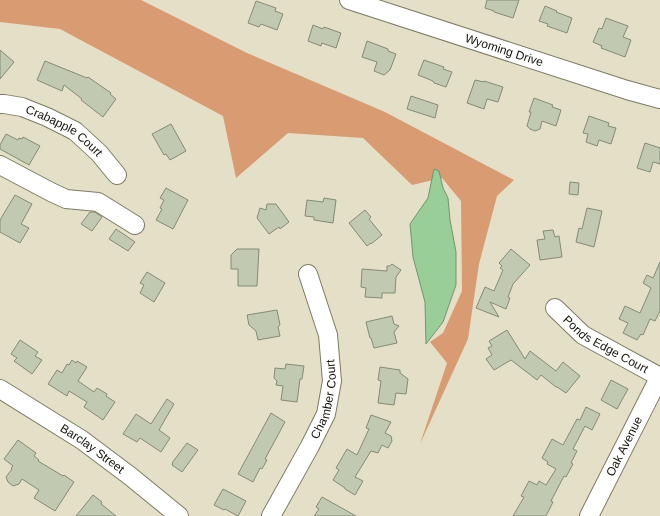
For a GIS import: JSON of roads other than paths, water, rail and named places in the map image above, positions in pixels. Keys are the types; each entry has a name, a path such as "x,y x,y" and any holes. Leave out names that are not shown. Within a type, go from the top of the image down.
{"street":[{"name":"Wyoming Drive","path":"349,0 612,85 660,99"},
{"name":"Crabapple Court","path":"0,104 22,107 47,116 75,131 99,153 117,175"},
{"path":"4,173 66,199 98,202 135,225"},
{"name":"Chamber Court","path":"271,516 326,414 332,381 328,335 308,274"},
{"name":"Ponds Edge Court","path":"555,308 583,336 660,376"},
{"name":"Oak Avenue","path":"589,516 660,376"},
{"name":"Barclay Street","path":"0,389 82,440 130,476 179,516"}]}
